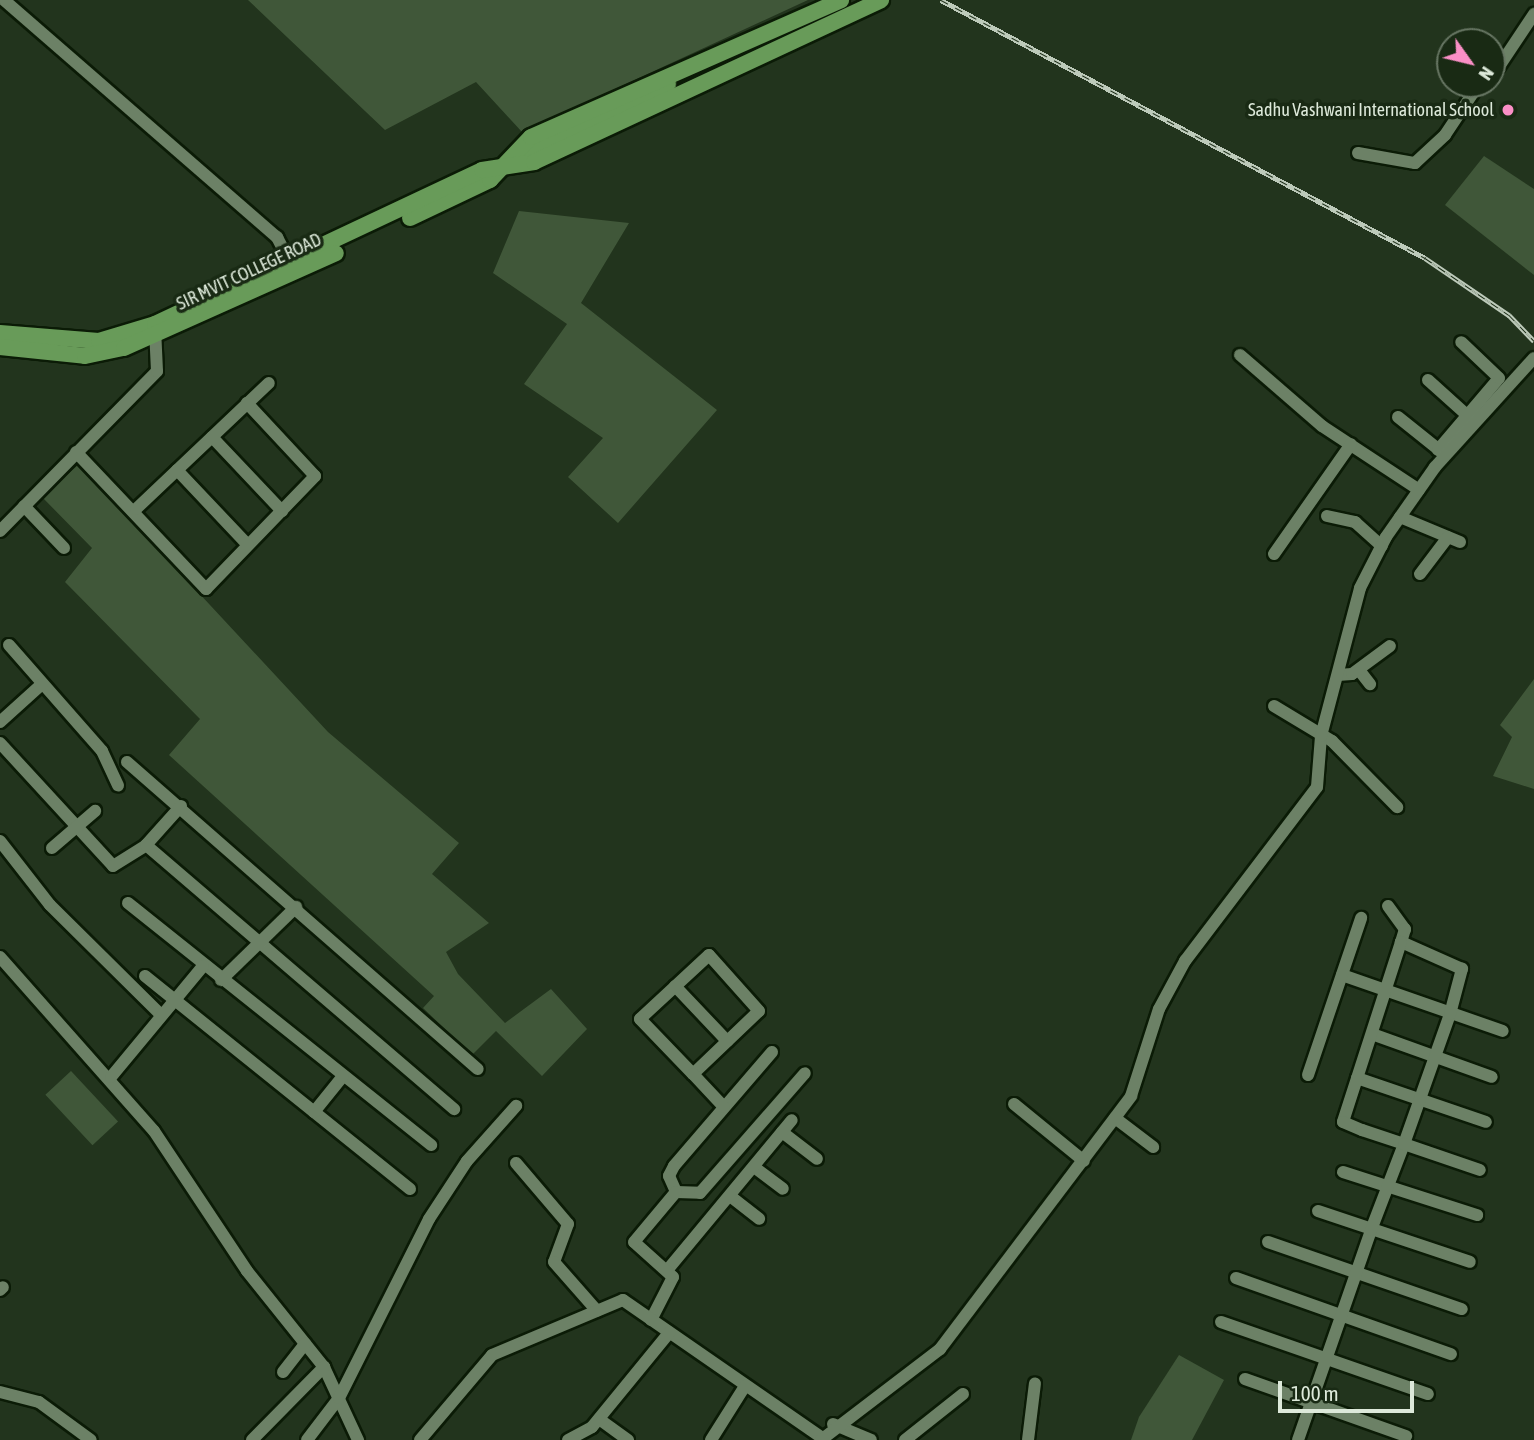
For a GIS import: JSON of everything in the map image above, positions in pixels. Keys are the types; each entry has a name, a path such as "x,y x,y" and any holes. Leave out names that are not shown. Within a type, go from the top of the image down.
{"main road":[{"name":"SIR MVIT COLLEGE ROAD","path":"498,168 531,137 613,96 841,0"},
{"name":"SIR MVIT COLLEGE ROAD","path":"0,347 85,356 156,330 498,168 534,162 852,0"},
{"name":"SIR MVIT COLLEGE ROAD","path":"717,67 881,0"},
{"name":"SIR MVIT COLLEGE ROAD","path":"0,333 99,341 156,330"}],"street":[{"path":"4,0 277,237 292,267"},
{"path":"1506,56 1534,14"},
{"path":"1358,153 1415,163 1445,135 1470,98"},
{"path":"0,531 157,372 156,330"},
{"path":"420,1440 492,1355 623,1300 822,1439 834,1424 940,1349 1131,1096 1159,1009 1185,961 1317,787 1321,736 1360,588 1382,546 1442,453 1499,378 1461,342"},
{"path":"1240,355 1351,444 1419,490"},
{"path":"1442,453 1534,358"},
{"path":"1428,380 1468,416"},
{"path":"136,509 269,383"},
{"path":"76,452 136,509 206,589 315,476 247,403"},
{"path":"1398,416 1442,453"},
{"path":"212,437 282,511"},
{"path":"1274,554 1351,444"},
{"path":"177,470 248,545"},
{"path":"24,506 64,548"},
{"path":"1327,516 1355,522 1382,546"},
{"path":"1400,517 1454,539 1420,574"},
{"path":"9,645 102,751 118,785"},
{"path":"1338,675 1359,670 1376,651 1390,646"},
{"path":"1359,670 1370,684"},
{"path":"0,722 42,684"},
{"path":"1274,706 1321,736 1396,807"},
{"path":"0,743 76,827 117,867 146,845 181,806"},
{"path":"127,762 181,806 478,1069"},
{"path":"52,848 95,811"},
{"path":"0,841 50,905 161,1015"},
{"path":"146,845 257,945 454,1109"},
{"path":"128,903 203,966 431,1145"},
{"path":"1388,906 1405,929 1343,1122 1480,1170"},
{"path":"221,980 296,907"},
{"path":"1307,1075 1360,918"},
{"path":"1298,1440 1450,1014 1462,969 1401,942"},
{"path":"693,1074 758,1011 709,955 640,1019 724,1107"},
{"path":"0,957 111,1077 324,1367 358,1440"},
{"path":"111,1077 203,966"},
{"path":"1342,975 1503,1031"},
{"path":"145,976 410,1189"},
{"path":"675,986 727,1041"},
{"path":"1372,1034 1492,1077"},
{"path":"676,1192 669,1176 674,1166 772,1052"},
{"path":"676,1192 700,1193 806,1073"},
{"path":"314,1112 343,1076"},
{"path":"1357,1078 1420,1097 1486,1122"},
{"path":"1014,1104 1084,1161"},
{"path":"307,1440 339,1398 410,1269 429,1219 467,1161 516,1106"},
{"path":"1115,1118 1153,1147"},
{"path":"669,1268 792,1120"},
{"path":"782,1132 817,1159"},
{"path":"516,1163 568,1224 554,1262 597,1311"},
{"path":"754,1167 783,1189"},
{"path":"1343,1171 1477,1215"},
{"path":"651,1320 673,1286 669,1268 634,1242 676,1192"},
{"path":"730,1196 760,1219"},
{"path":"1318,1211 1470,1262"},
{"path":"1268,1241 1462,1309"},
{"path":"1236,1278 1451,1354"},
{"path":"1221,1322 1428,1394"},
{"path":"568,1440 599,1419 669,1333"},
{"path":"282,1372 305,1344"},
{"path":"252,1440 324,1367"},
{"path":"1245,1379 1406,1436"},
{"path":"1027,1440 1035,1383"},
{"path":"711,1440 745,1386"},
{"path":"0,1392 39,1402 91,1440"},
{"path":"905,1440 963,1394"},
{"path":"599,1419 628,1440"},
{"path":"834,1424 871,1440"}],"green space":[{"path":"248,0 808,0 522,132 476,82 385,130"},
{"path":"1484,156 1534,189 1534,275 1445,205"},
{"path":"519,211 629,223 581,303 717,410 618,523 568,477 603,438 524,384 567,324 493,273"},
{"path":"79,464 328,732 459,843 432,874 489,923 446,952 458,974 505,1023 551,989 587,1029 542,1076 496,1031 472,1055 423,1008 434,996 169,755 200,719 65,582 92,548 42,497"},
{"path":"1534,679 1534,789 1493,776 1512,737 1500,725"},
{"path":"71,1071 118,1121 92,1145 45,1095"},
{"path":"1179,1355 1224,1380 1192,1440 1131,1440 1139,1417"}],"railway":[{"path":"941,0 1425,258 1509,315 1534,341"}],"place":[{"name":"Sadhu Vashwani International School","path":"1508,110"}]}
